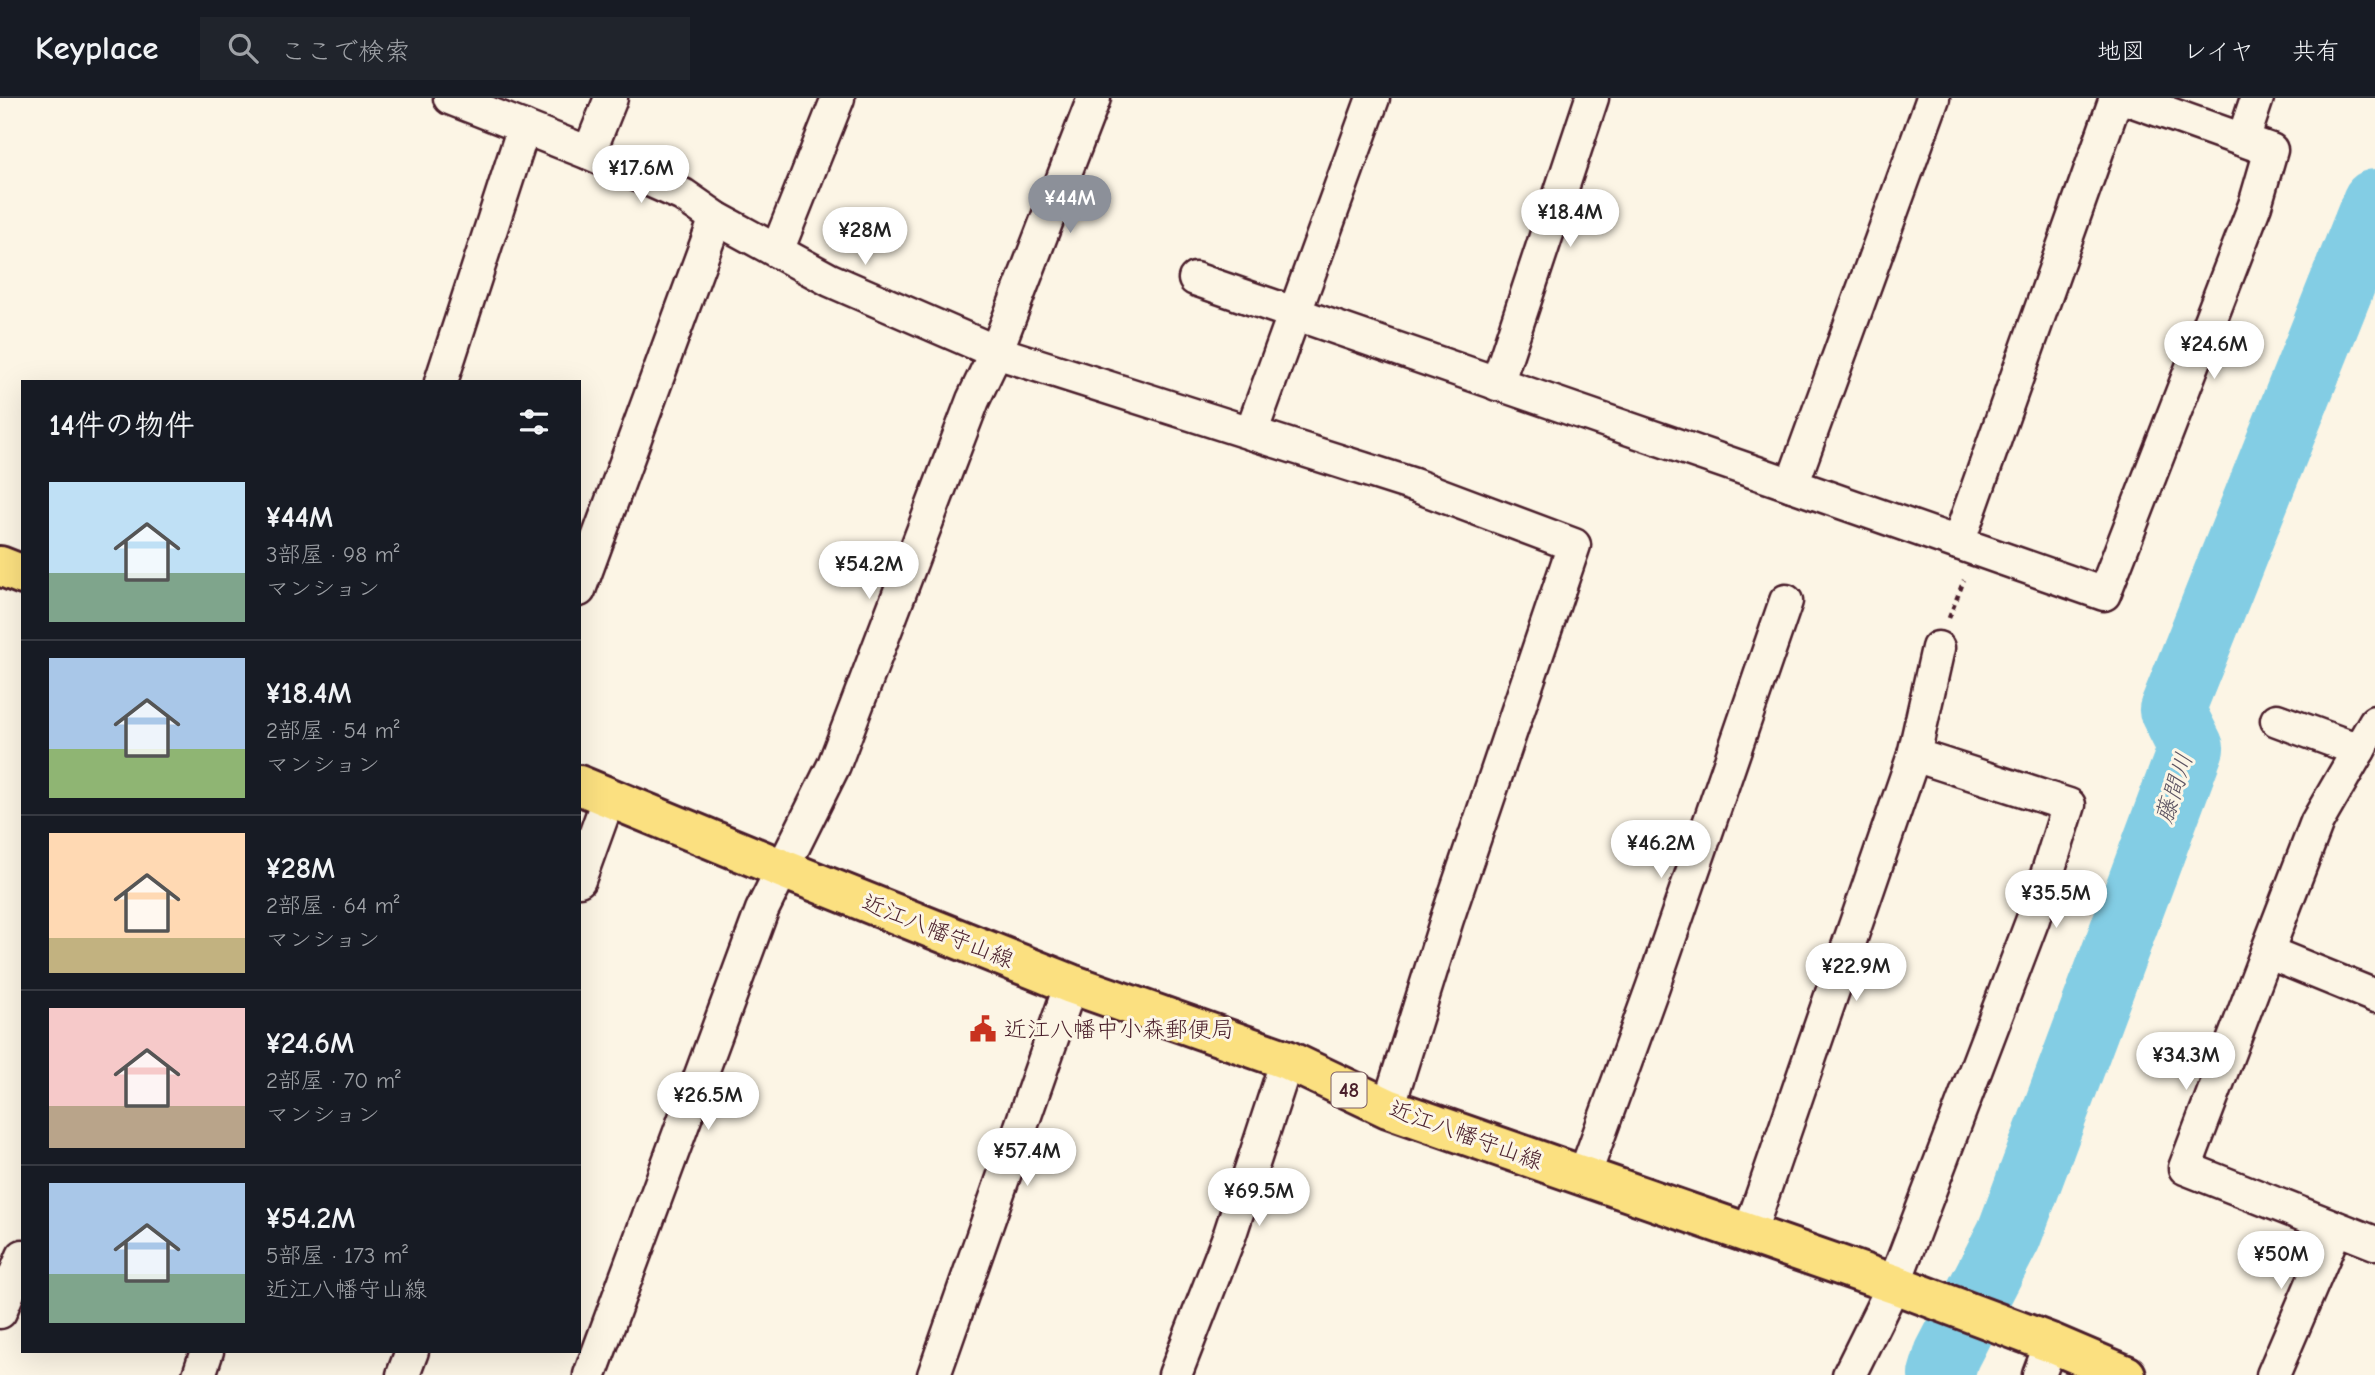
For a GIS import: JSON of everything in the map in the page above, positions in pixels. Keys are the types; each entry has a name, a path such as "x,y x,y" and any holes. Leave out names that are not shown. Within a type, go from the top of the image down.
{"main road":[{"path":"0,566 21,574"},
{"name":"近江八幡守山線","path":"594,791 1071,985 1287,1060 1388,1108 1894,1284 2045,1359 2126,1375"}],"street":[{"path":"450,98 589,153 683,195 716,218 830,280 996,352 1414,485 1574,545 1447,919 1388,1108"},
{"path":"589,153 611,98"},
{"path":"777,251 838,98"},
{"path":"590,1375 762,910 834,765 974,400 996,352 1094,98"},
{"path":"1251,433 1373,98"},
{"path":"1497,384 1592,98"},
{"path":"1792,485 1933,98"},
{"path":"1967,546 2116,98"},
{"path":"1195,279 2104,594 2255,205 2271,150 2125,98"},
{"path":"2243,140 2257,98"},
{"path":"441,380 524,127"},
{"path":"581,585 716,218"},
{"path":"1584,1176 1653,986 1786,601"},
{"path":"1749,1234 1914,755 1938,648"},
{"path":"2277,720 2359,750"},
{"path":"2375,722 2317,822 2185,1168 2375,1243"},
{"path":"1849,1375 1894,1284 2033,919 2069,805 1914,755"},
{"path":"581,868 594,791"},
{"path":"2267,953 2375,996"},
{"path":"934,1375 1071,985"},
{"path":"1175,1375 1230,1234 1287,1060"},
{"path":"2273,1375 2336,1228"},
{"path":"2,1303 21,1260"},
{"path":"199,1375 206,1353"},
{"path":"403,1375 411,1353"}],"path":[{"path":"1938,648 1967,546"}],"waterway":[{"name":"藤間川","path":"1941,1375 1947,1355 2009,1235 2191,748 2172,710 2375,202"}],"place":[{"name":"近江八幡中小森郵便局","path":"983,1029"}]}
